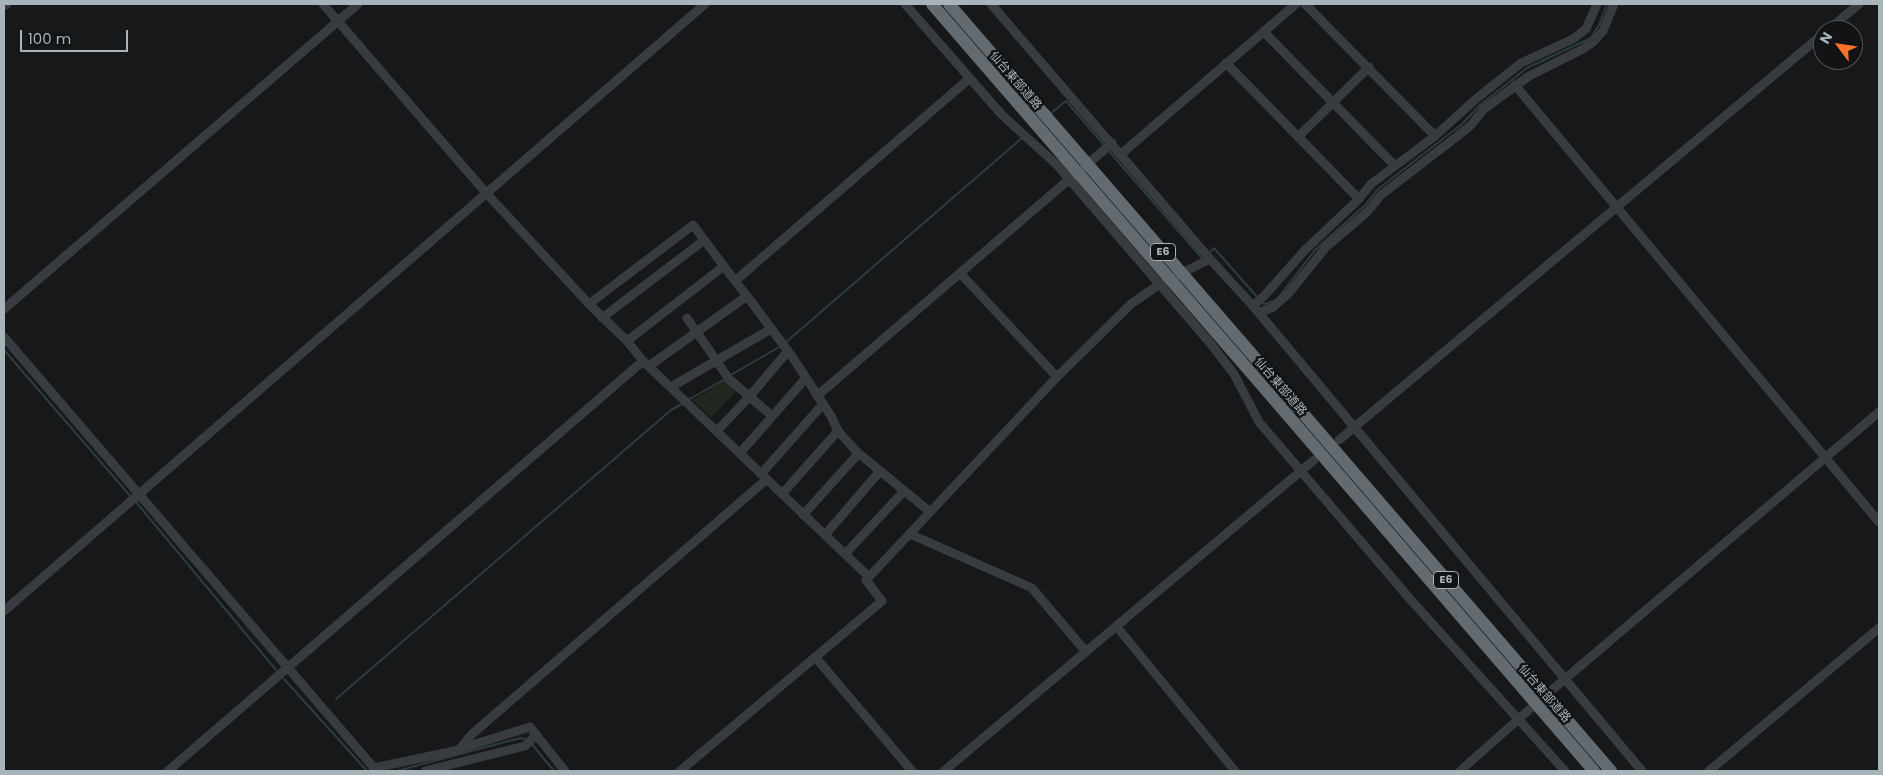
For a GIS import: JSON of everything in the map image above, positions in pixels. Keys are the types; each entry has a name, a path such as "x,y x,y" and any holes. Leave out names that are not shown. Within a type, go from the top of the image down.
{"highway":[{"name":"仙台東部道路","path":"932,4 1039,118 1277,393 1611,771"},
{"name":"仙台東部道路","path":"949,4 1039,118"},
{"name":"仙台東部道路","path":"1277,393 1594,771"}],"street":[{"path":"323,4 487,194 588,304 627,341 646,363 869,577"},
{"path":"4,309 358,4"},
{"path":"4,611 705,4"},
{"path":"905,4 1002,115 1056,164 1160,284 1228,366 1259,422 1410,599 1565,771"},
{"path":"991,4 1108,147 1121,154 1210,259 1254,305 1354,428 1642,771"},
{"path":"1121,154 1296,4"},
{"path":"1305,4 1435,136"},
{"path":"1254,305 1305,250 1359,199 1371,184 1435,136 1477,98 1521,63 1574,38 1586,29 1597,4"},
{"path":"1259,313 1273,307 1289,293 1326,247 1367,212 1380,196 1471,125 1484,109 1529,76 1583,50 1594,41 1603,30 1614,4"},
{"path":"1840,20 1859,4"},
{"path":"1264,32 1395,166"},
{"path":"1339,440 1813,42"},
{"path":"1226,63 1359,199"},
{"path":"1298,137 1369,67"},
{"path":"735,281 970,78"},
{"path":"1515,85 1879,522"},
{"path":"817,396 1108,147"},
{"path":"588,304 693,226 784,346 831,416 838,432 858,454 930,511"},
{"path":"602,318 703,241"},
{"path":"680,771 882,601 866,580 1057,377 1131,304 1160,284 1210,259"},
{"path":"627,341 724,266"},
{"path":"960,273 1057,377"},
{"path":"168,771 646,363 696,332 747,296"},
{"path":"687,318 727,376 772,416"},
{"path":"671,387 771,329"},
{"path":"4,337 135,497 288,668 374,768 458,750 530,727 532,739 565,771"},
{"path":"717,431 750,396 784,346"},
{"path":"740,453 806,378"},
{"path":"458,750 471,735 764,477 823,404"},
{"path":"1552,690 1879,412"},
{"path":"782,494 838,432"},
{"path":"803,514 858,454"},
{"path":"944,771 1314,460"},
{"path":"825,535 880,471"},
{"path":"844,554 904,490"},
{"path":"910,534 1032,588 1086,652"},
{"path":"1117,627 1235,771"},
{"path":"1709,771 1879,628"},
{"path":"816,658 912,771"},
{"path":"1460,771 1531,708"},
{"path":"425,771 532,739"}],"shaded area":[{"path":"725,380 737,390 711,418 693,400"}],"waterway":[{"path":"1278,298 1315,250 1365,205 1377,190 1462,124 1480,105 1527,68 1591,38 1600,23 1607,4"},
{"path":"1050,114 1066,101 1105,146"},
{"path":"785,343 1022,138"},
{"path":"1108,150 1201,257"},
{"path":"1211,251 1214,248 1258,298"},
{"path":"1263,303 1274,301"},
{"path":"729,376 781,346"},
{"path":"4,350 132,498"},
{"path":"688,400 725,379"},
{"path":"336,699 671,410 682,404"},
{"path":"135,501 276,670"},
{"path":"284,679 367,771"},
{"path":"397,771 516,739 522,738 527,740"},
{"path":"531,743 554,771"}]}
